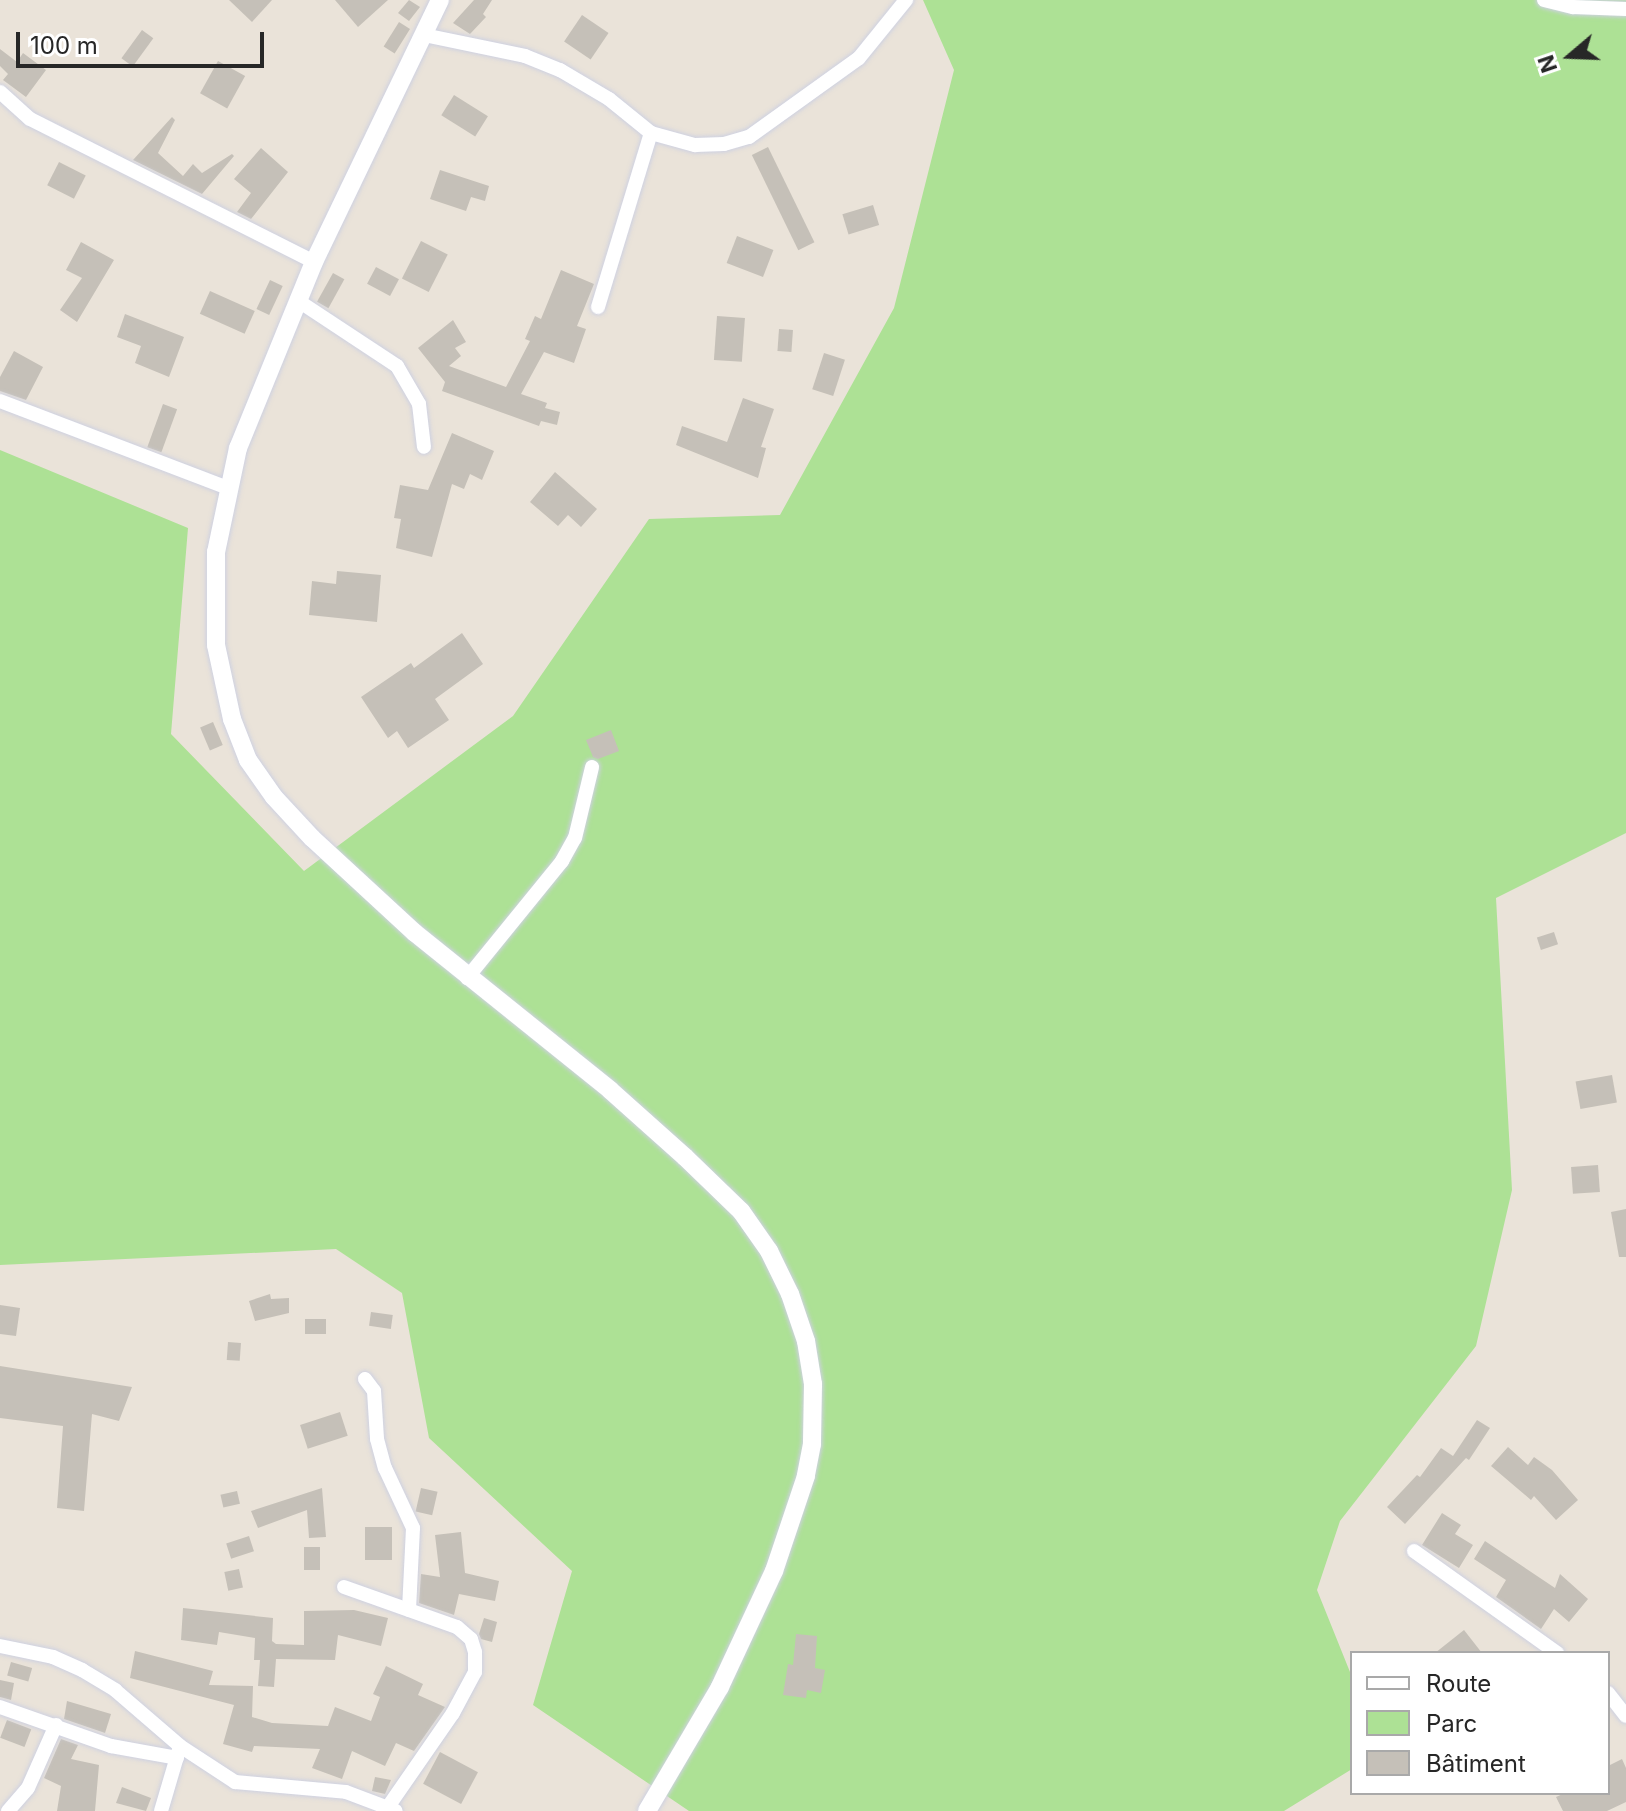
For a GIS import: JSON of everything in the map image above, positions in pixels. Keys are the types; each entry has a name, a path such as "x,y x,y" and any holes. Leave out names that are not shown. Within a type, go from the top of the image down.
{"street":[{"path":"440,0 314,262 238,448 216,552 216,645 232,719 248,760 274,797 312,838 467,978 610,1090 741,1211 769,1251 790,1294 806,1341 813,1384 812,1444 793,1520 774,1571 720,1687 647,1811"},
{"path":"424,35 525,56 560,70 609,99 651,133 695,145 724,144 749,137 859,58 906,0"},
{"path":"1544,0 1573,7 1626,9"},
{"path":"0,92 43,126 314,262"},
{"path":"598,307 651,133"},
{"path":"297,300 397,366 419,404 424,447"},
{"path":"0,401 228,488"},
{"path":"467,978 562,861 575,838 592,767"},
{"path":"365,1379 374,1391 377,1439 385,1468 413,1528 409,1610"},
{"path":"1414,1551 1554,1651"},
{"path":"0,1646 53,1657 82,1670 115,1690 179,1752 235,1782 346,1792 392,1809 453,1713 475,1672 475,1652 465,1632 344,1587"},
{"path":"1610,1696 1626,1716"},
{"path":"0,1707 111,1746 179,1752"},
{"path":"8,1811 28,1788 56,1725"},
{"path":"161,1811 179,1752"}],"green space":[{"path":"923,0 1626,0 1626,833 1496,898 1512,1190 1476,1346 1340,1521 1317,1590 1350,1672 1350,1770 1284,1811 689,1811 533,1705 572,1571 429,1438 402,1293 336,1249 0,1265 0,450 188,528 171,734 304,871 513,716 649,519 780,515 894,308 954,70"}],"building":[{"path":"229,0 272,0 252,22"},
{"path":"335,0 388,0 358,27"},
{"path":"409,0 420,7 409,21 398,13"},
{"path":"474,0 492,0 483,14 486,17 470,34 453,23"},
{"path":"582,15 609,33 591,59 564,42"},
{"path":"399,22 410,29 395,53 384,47"},
{"path":"142,30 153,38 133,67 121,58"},
{"path":"0,49 17,62 23,53 46,70 26,97 3,80 8,74 0,66"},
{"path":"218,61 245,76 227,108 200,93"},
{"path":"454,95 488,116 475,137 441,115"},
{"path":"172,117 175,120 158,153 183,176 193,164 202,173 232,154 234,156 202,194 133,160"},
{"path":"768,147 814,242 798,250 752,155"},
{"path":"261,148 288,172 251,219 237,212 251,193 234,179"},
{"path":"59,162 86,176 74,199 47,185"},
{"path":"440,170 489,186 485,201 471,197 466,211 430,199"},
{"path":"873,205 879,225 849,234 842,214"},
{"path":"737,236 773,250 763,277 727,263"},
{"path":"421,241 448,255 429,292 402,278"},
{"path":"81,242 114,260 77,322 60,310 82,278 66,270"},
{"path":"376,267 399,279 390,296 367,284"},
{"path":"561,270 594,284 577,326 586,329 574,363 544,352 521,394 547,403 545,408 560,412 557,425 541,421 539,426 442,391 445,382 418,348 453,320 466,342 455,348 461,356 449,366 506,387 530,341 525,339 535,316 541,319"},
{"path":"333,273 344,279 328,308 317,302"},
{"path":"270,280 283,286 269,315 256,309"},
{"path":"210,291 255,311 245,334 200,314"},
{"path":"125,314 184,337 169,377 135,363 141,346 117,337"},
{"path":"717,316 745,318 742,362 714,360"},
{"path":"779,329 793,330 791,352 777,351"},
{"path":"14,351 43,367 26,400 0,391 0,377"},
{"path":"824,353 845,360 833,396 812,389"},
{"path":"743,398 774,409 761,447 766,448 758,478 676,445 682,426 727,442"},
{"path":"163,404 177,409 161,452 147,447"},
{"path":"452,433 494,451 482,480 470,474 464,489 452,484 432,557 396,548 401,519 394,518 400,485 428,490"},
{"path":"555,472 597,509 581,527 568,515 558,526 530,502"},
{"path":"337,571 381,575 377,622 309,615 312,581 336,584"},
{"path":"462,633 483,664 435,699 449,720 408,748 397,731 388,738 361,697 411,663 414,668"},
{"path":"213,722 223,745 210,750 200,727"},
{"path":"611,730 619,751 598,759 593,757 586,740"},
{"path":"1554,932 1558,944 1541,950 1537,938"},
{"path":"1612,1075 1617,1103 1580,1109 1576,1081"},
{"path":"1598,1165 1600,1192 1573,1194 1571,1167"},
{"path":"1626,1209 1626,1257 1619,1257 1611,1212"},
{"path":"270,1294 271,1299 289,1298 289,1313 255,1321 249,1301"},
{"path":"0,1305 20,1308 16,1336 0,1334"},
{"path":"371,1312 393,1315 391,1329 369,1326"},
{"path":"305,1319 326,1319 326,1334 305,1334"},
{"path":"228,1342 241,1343 240,1361 227,1360"},
{"path":"0,1366 132,1387 119,1421 92,1414 84,1511 57,1508 63,1426 0,1418"},
{"path":"340,1412 348,1436 308,1449 300,1425"},
{"path":"1477,1420 1490,1428 1469,1460 1466,1458 1405,1524 1387,1507 1417,1475 1420,1477 1441,1448 1453,1456"},
{"path":"1508,1447 1528,1465 1534,1457 1552,1470 1578,1500 1556,1520 1534,1496 1531,1500 1491,1466"},
{"path":"322,1488 326,1537 309,1538 307,1510 258,1528 251,1511"},
{"path":"421,1488 438,1492 432,1515 416,1511"},
{"path":"237,1491 240,1504 223,1507 220,1495"},
{"path":"1442,1513 1461,1525 1455,1534 1473,1545 1459,1568 1422,1545"},
{"path":"365,1527 392,1527 392,1560 365,1560"},
{"path":"461,1532 465,1573 499,1581 495,1601 459,1594 454,1615 419,1603 421,1574 440,1577 435,1535"},
{"path":"249,1536 254,1551 231,1559 226,1543"},
{"path":"1485,1541 1555,1588 1560,1574 1588,1599 1569,1622 1554,1609 1541,1629 1496,1597 1506,1580 1474,1559"},
{"path":"304,1547 320,1547 320,1570 304,1570"},
{"path":"239,1569 243,1588 228,1591 224,1572"},
{"path":"183,1608 273,1618 272,1641 276,1644 304,1645 304,1611 354,1610 388,1618 381,1646 338,1635 335,1660 276,1659 274,1687 258,1686 260,1660 254,1660 255,1638 219,1632 217,1645 181,1640"},
{"path":"484,1618 497,1622 492,1642 481,1639 479,1634"},
{"path":"1464,1630 1480,1651 1438,1651"},
{"path":"796,1634 817,1636 815,1668 825,1670 821,1693 807,1690 806,1698 783,1695 788,1664 793,1665"},
{"path":"135,1651 213,1671 209,1685 253,1686 252,1717 272,1723 328,1726 335,1707 371,1721 380,1697 373,1694 386,1666 423,1684 418,1695 445,1707 414,1751 396,1743 385,1766 352,1751 342,1779 312,1768 320,1749 254,1746 252,1752 223,1744 234,1705 130,1678"},
{"path":"11,1662 32,1668 28,1682 7,1675"},
{"path":"0,1680 14,1683 11,1700 0,1697"},
{"path":"67,1701 111,1714 105,1733 64,1719"},
{"path":"7,1720 31,1729 24,1747 0,1738"},
{"path":"61,1739 78,1745 71,1759 99,1765 95,1811 57,1811 61,1786 44,1778"},
{"path":"440,1752 478,1772 461,1804 423,1784"},
{"path":"1622,1759 1626,1768 1626,1802 1607,1811 1563,1811 1556,1797 1560,1795 1610,1795 1610,1765"},
{"path":"375,1777 391,1780 385,1794 372,1791"},
{"path":"122,1787 151,1798 146,1811 116,1803"}]}
